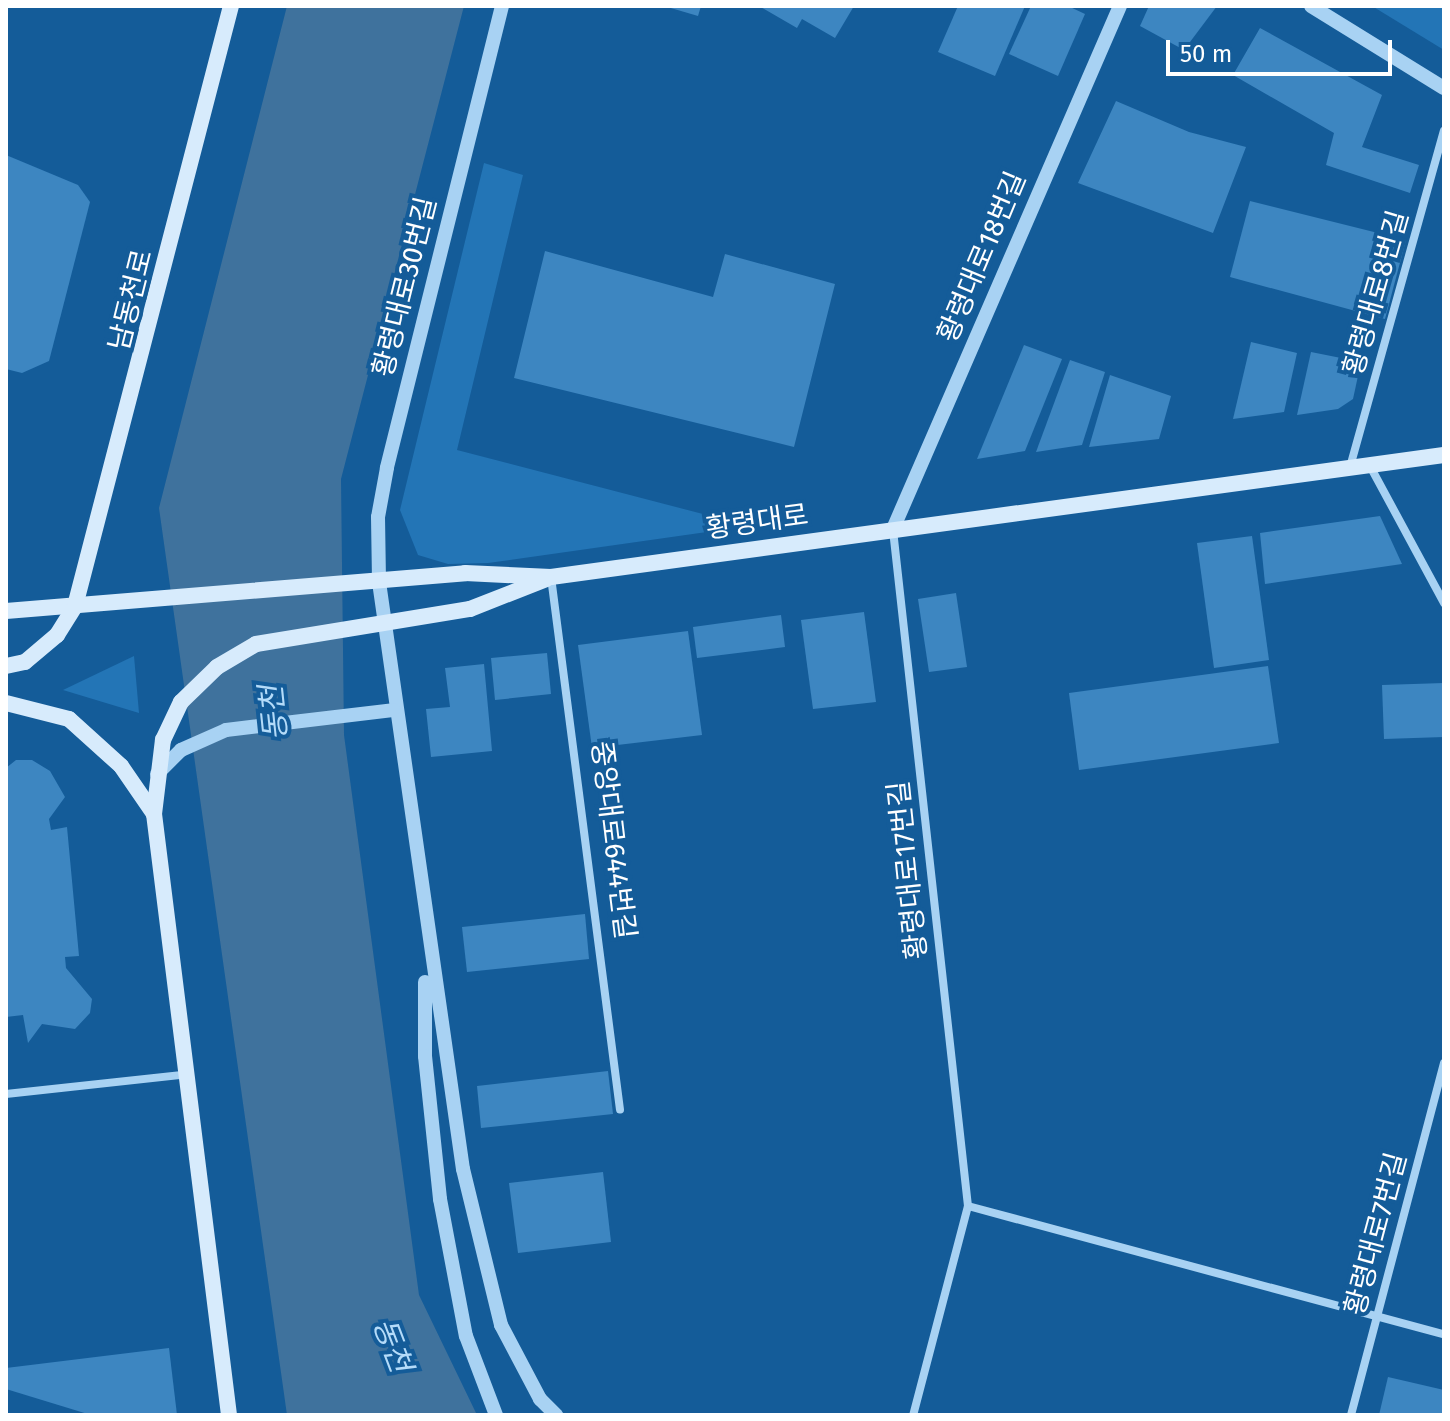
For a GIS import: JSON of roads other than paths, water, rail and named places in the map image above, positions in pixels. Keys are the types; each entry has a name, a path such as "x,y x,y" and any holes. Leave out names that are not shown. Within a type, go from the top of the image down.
{"main road":[{"name":"남동천로","path":"75,606 231,6"},
{"name":"황령대로","path":"6,611 465,573 551,577 1444,455"},
{"path":"229,1415 182,1075 154,814 156,775 181,702 217,667 256,644 470,609 551,577"},
{"path":"6,666 25,662 57,635 75,606"},
{"path":"6,703 69,719 121,766 154,814"}],"street":[{"name":"황령대로30번길","path":"379,582 378,517 387,468 502,6"},
{"name":"황령대로18번길","path":"893,529 1120,6"},
{"path":"1311,6 1444,88"},
{"name":"황령대로8번길","path":"1350,467 1444,131"},
{"path":"1370,465 1444,603"},
{"name":"황령대로17번길","path":"893,529 968,1206 913,1415"},
{"name":"중앙대로644번길","path":"551,577 620,1110"},
{"path":"379,582 393,710 426,941 463,1169 501,1325 540,1399 556,1415"},
{"path":"156,775 181,750 226,730 393,710"},
{"path":"426,941 425,1056 440,1199 466,1336 496,1415"},
{"name":"황령대로7번길","path":"1351,1415 1444,1063"},
{"path":"6,1094 182,1075"},
{"path":"968,1206 1444,1334"}],"water":[{"name":"동천","path":"287,6 464,6 341,479 344,735 419,1295 477,1415 287,1415 159,508"}]}
